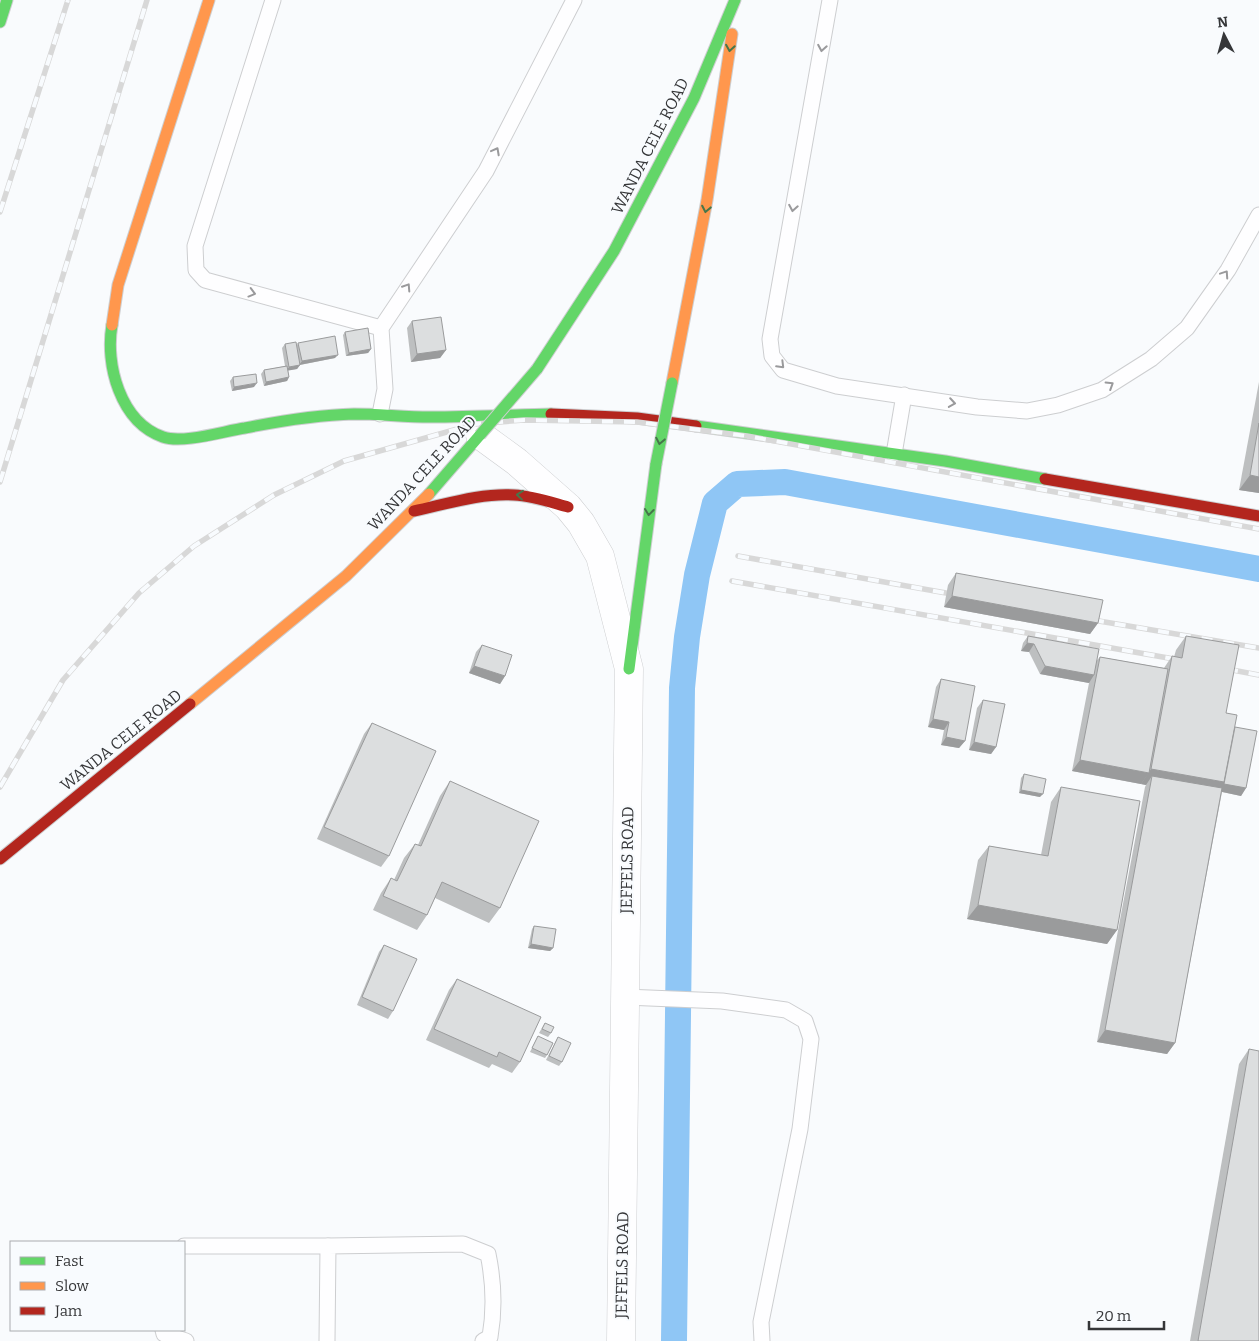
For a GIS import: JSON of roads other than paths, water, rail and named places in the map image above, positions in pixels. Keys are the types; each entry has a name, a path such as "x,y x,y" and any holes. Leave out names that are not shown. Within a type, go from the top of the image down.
{"main road":[{"path":"0,22 7,0"},
{"path":"209,0 118,285 109,341 115,378 124,405 140,422 163,437 186,438 271,423 353,414 428,417 568,414 637,418 894,454 1259,516"},
{"path":"629,669 656,464 707,200 736,0"},
{"name":"WANDA CELE ROAD","path":"0,860 346,576 414,511 537,369 614,251 694,98 736,0"},
{"path":"414,511 513,494 568,507"}],"street":[{"name":"JEFFELS ROAD","path":"480,435 517,462 568,507 581,523 600,556 629,669 621,1341"}],"lane":[{"path":"272,0 195,246 196,270 206,280 381,328"},
{"path":"380,414 385,389 381,328 486,171 574,0"},
{"path":"830,0 770,339 772,356 783,370 838,386 976,407 1027,411 1058,405 1102,390 1151,359 1187,328 1228,270 1259,215"},
{"path":"894,454 904,395"},
{"path":"625,997 722,1001 786,1010 805,1021 810,1039 806,1090 800,1129 761,1322 762,1341"},
{"path":"185,1246 463,1244 488,1254 494,1279 494,1312 490,1337 483,1341"},
{"path":"327,1341 328,1246"},
{"path":"163,1331 164,1334 186,1341"}],"waterway":[{"path":"674,1341 682,688 687,637 697,575 715,503 737,484 785,482 1259,569"}],"railway":[{"path":"0,212 68,0"},
{"path":"0,482 147,0"},
{"path":"0,787 63,680 139,593 194,546 274,495 344,461 475,424 524,420 637,422 747,436 1259,529"},
{"path":"738,556 946,593"},
{"path":"732,581 1174,659"},
{"path":"1093,620 1259,648"},
{"path":"1227,669 1259,675"}]}
